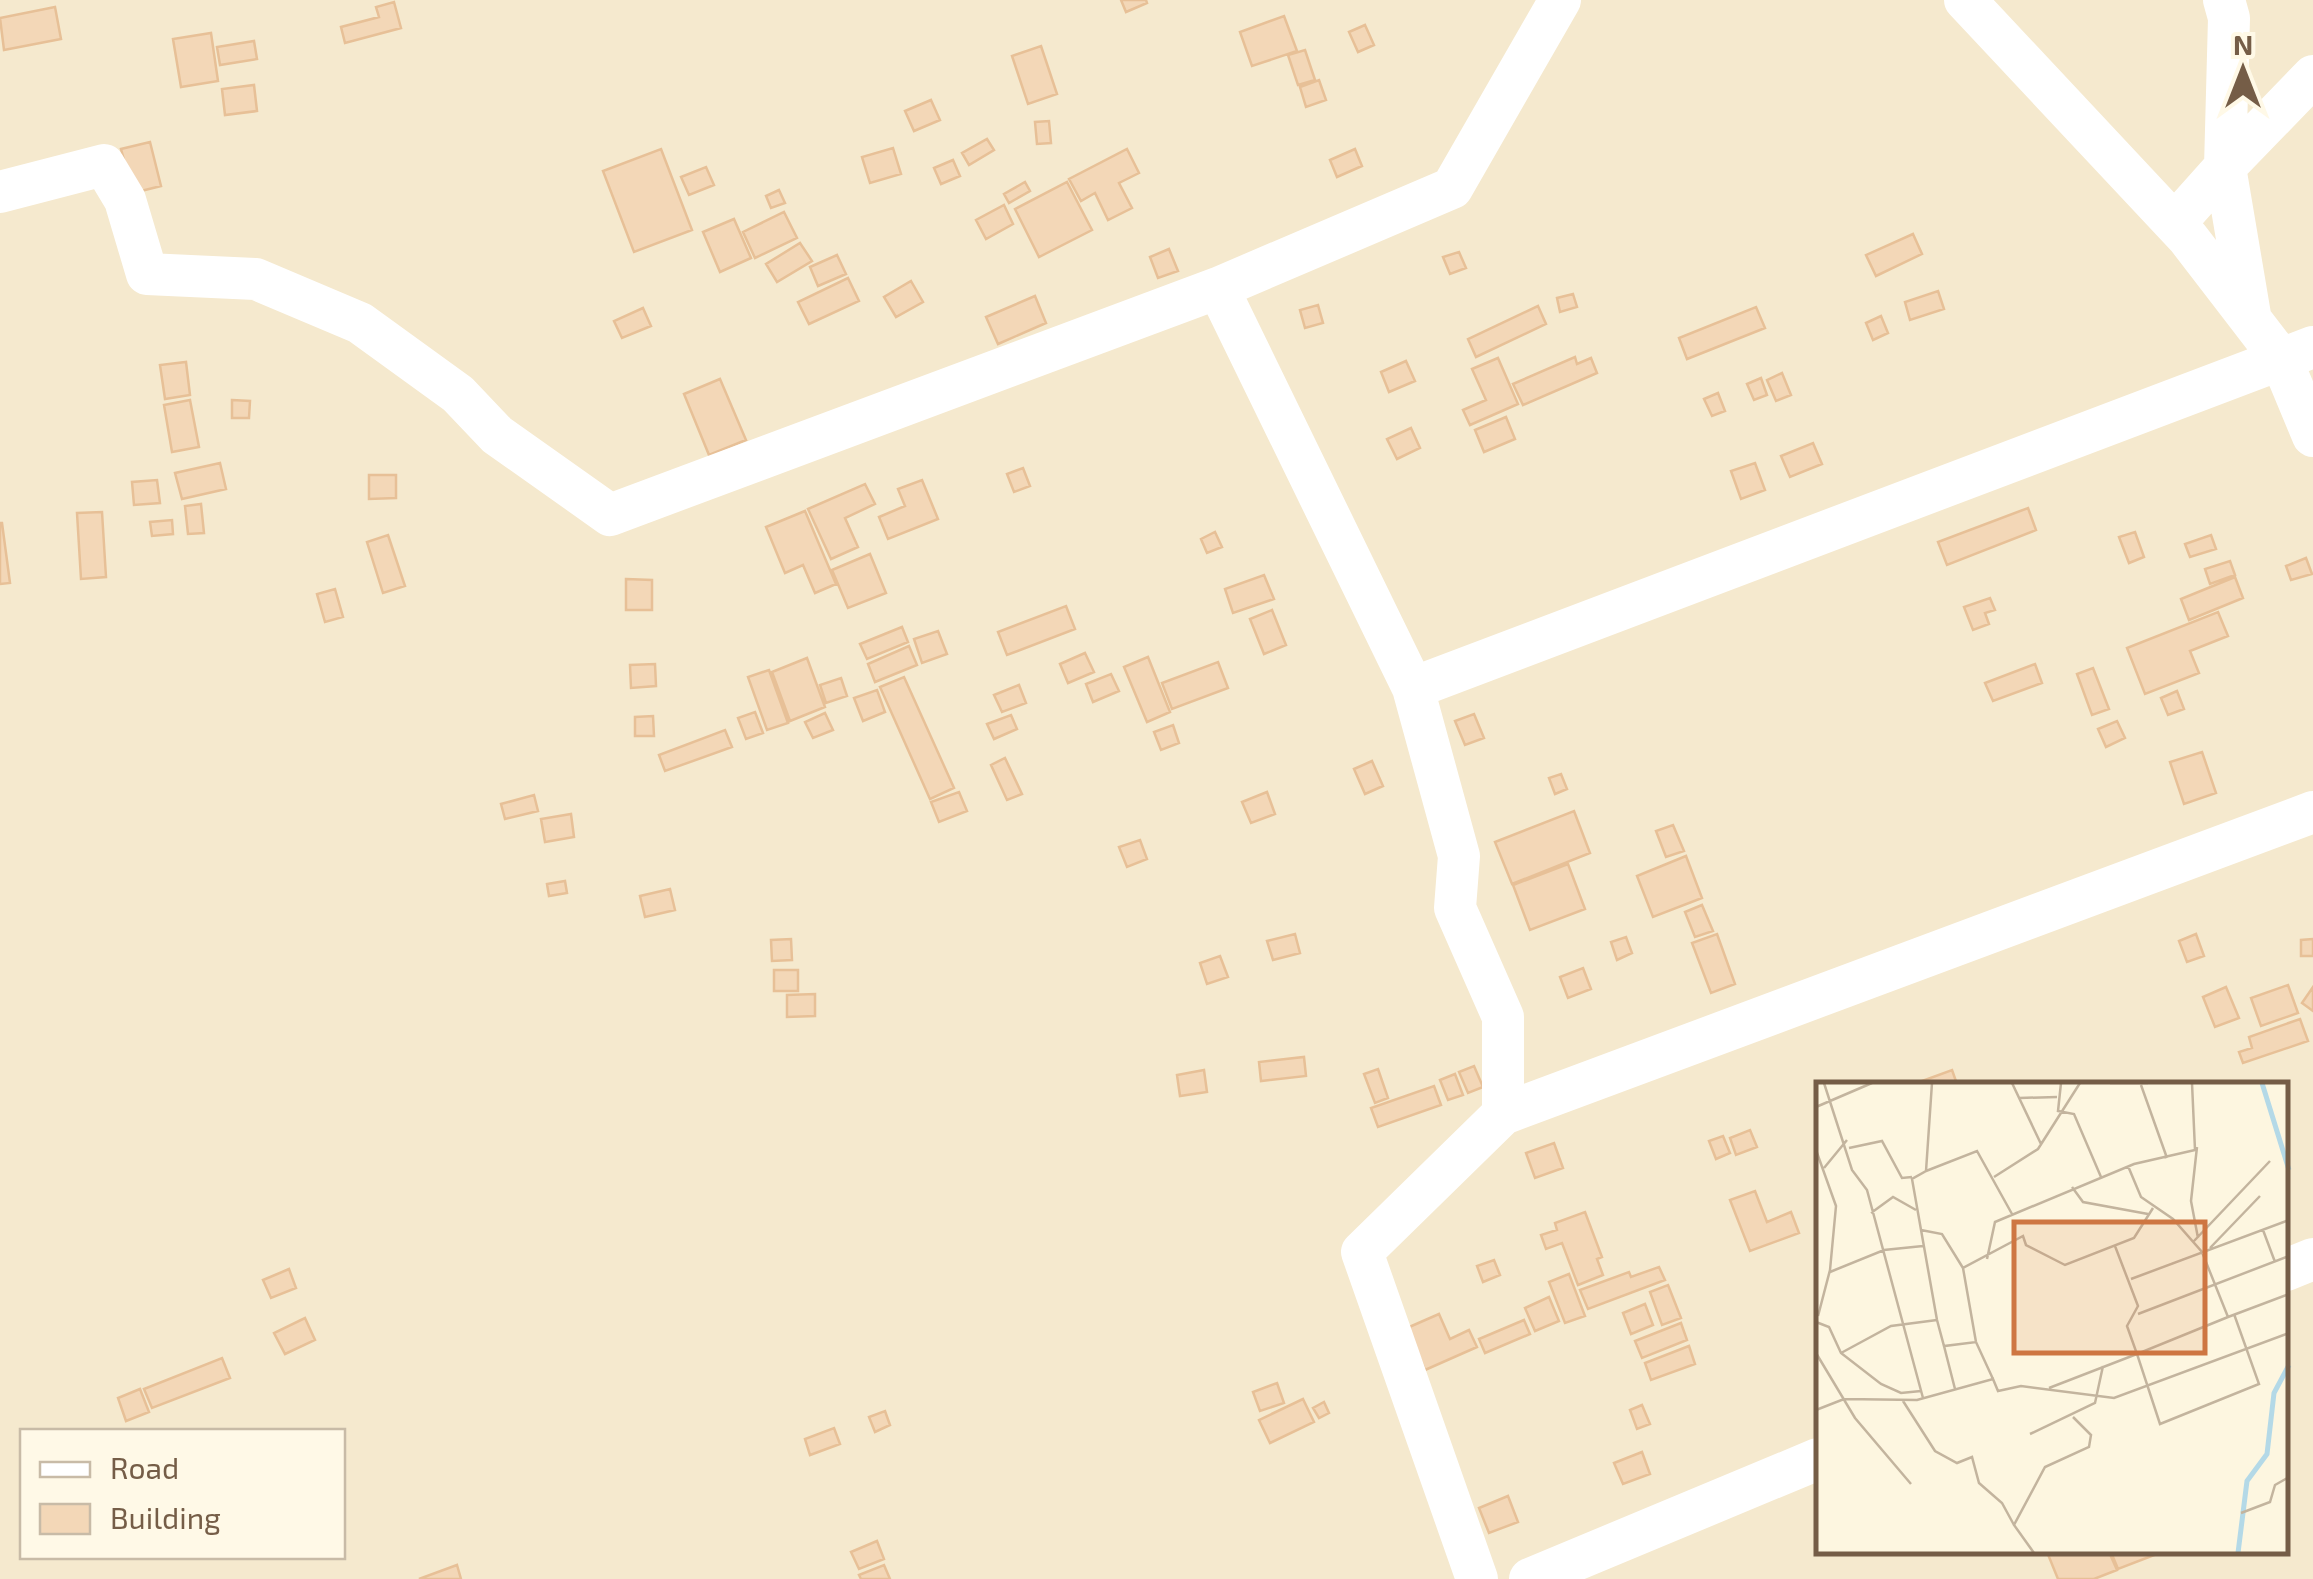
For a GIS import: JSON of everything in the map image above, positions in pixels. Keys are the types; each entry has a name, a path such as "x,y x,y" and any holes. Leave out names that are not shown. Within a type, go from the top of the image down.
{"street":[{"path":"0,192 104,165 125,200 147,274 256,279 360,323 458,394 497,435 610,514 1218,288 1452,188 1560,0"},
{"path":"1965,0 2175,223 2251,320 2297,353 2313,436"},
{"path":"2224,0 2230,18 2224,166 2251,320"},
{"path":"2175,223 2224,166 2313,76"},
{"path":"1218,288 1413,688 1460,856 1455,908 1503,1016 1504,1114"},
{"path":"1413,688 2297,353"},
{"path":"1477,1579 1362,1252 1504,1114 2313,812"},
{"path":"2288,1269 2313,1258"},
{"path":"1530,1579 1816,1460"}],"shaded area":[{"path":"0,0 2313,0 2313,1579 0,1579"}],"building":[{"path":"1121,0 1146,0 1147,3 1126,12"},
{"path":"394,2 401,28 345,43 341,27 379,17 376,7"},
{"path":"55,7 61,39 4,50 0,18"},
{"path":"1284,16 1297,51 1252,66 1240,32"},
{"path":"1365,25 1374,45 1358,52 1349,32"},
{"path":"211,33 218,81 181,87 173,39"},
{"path":"254,41 257,59 220,65 217,47"},
{"path":"1041,46 1057,94 1028,104 1012,56"},
{"path":"1305,50 1315,80 1298,85 1288,55"},
{"path":"1319,80 1326,100 1306,107 1300,87"},
{"path":"254,85 257,111 225,115 222,89"},
{"path":"931,100 940,120 914,131 905,111"},
{"path":"1049,121 1051,143 1037,144 1035,122"},
{"path":"987,139 994,150 969,165 962,153"},
{"path":"150,142 161,186 133,193 121,149"},
{"path":"893,148 901,174 870,183 862,157"},
{"path":"661,149 692,230 634,252 603,171"},
{"path":"1127,149 1139,173 1119,183 1132,208 1108,220 1095,193 1081,201 1069,179"},
{"path":"1355,149 1362,166 1337,177 1330,160"},
{"path":"953,160 960,176 941,184 934,168"},
{"path":"706,167 714,185 689,195 681,177"},
{"path":"1025,182 1030,191 1009,203 1004,194"},
{"path":"1067,182 1092,230 1039,257 1015,209"},
{"path":"779,190 785,203 771,208 766,196"},
{"path":"1004,205 1013,224 986,239 976,220"},
{"path":"784,212 797,238 755,258 743,232"},
{"path":"734,219 751,258 720,272 703,232"},
{"path":"1913,234 1922,254 1876,276 1866,255"},
{"path":"800,243 812,261 777,282 766,264"},
{"path":"1169,249 1178,271 1158,278 1150,257"},
{"path":"1459,252 1466,268 1450,274 1443,257"},
{"path":"837,255 846,274 818,286 810,267"},
{"path":"848,278 859,301 809,324 798,302"},
{"path":"911,281 923,302 896,317 884,297"},
{"path":"1938,291 1944,309 1910,320 1905,302"},
{"path":"1573,294 1577,307 1560,312 1557,298"},
{"path":"1035,296 1046,323 998,344 986,317"},
{"path":"1318,305 1323,323 1305,328 1300,310"},
{"path":"1538,306 1546,324 1476,357 1468,339"},
{"path":"1756,307 1765,328 1687,359 1679,338"},
{"path":"643,308 651,326 622,338 614,321"},
{"path":"1881,316 1888,333 1873,340 1866,323"},
{"path":"1575,357 1577,364 1591,358 1597,373 1523,405 1513,384"},
{"path":"1498,358 1518,404 1470,425 1463,410 1486,400 1472,369"},
{"path":"1406,361 1415,381 1389,392 1381,372"},
{"path":"186,362 190,395 165,399 160,365"},
{"path":"1782,373 1791,395 1776,401 1767,380"},
{"path":"1761,378 1767,395 1754,400 1747,384"},
{"path":"720,379 746,440 709,455 684,394"},
{"path":"1718,393 1725,411 1712,416 1704,399"},
{"path":"190,400 199,447 172,452 164,405"},
{"path":"232,400 250,401 249,418 232,418"},
{"path":"1506,417 1515,439 1484,452 1475,430"},
{"path":"1411,428 1420,448 1397,459 1387,439"},
{"path":"1813,443 1822,464 1790,477 1781,456"},
{"path":"220,463 226,489 182,499 175,473"},
{"path":"1755,463 1765,490 1741,499 1731,471"},
{"path":"1023,468 1030,486 1014,492 1007,474"},
{"path":"369,475 396,475 396,498 369,499"},
{"path":"157,480 160,503 134,505 132,482"},
{"path":"922,480 938,519 888,539 879,517 905,506 898,489"},
{"path":"865,484 875,504 845,518 858,547 831,559 808,509"},
{"path":"201,504 204,533 188,534 185,506"},
{"path":"2028,508 2036,530 1947,565 1938,542"},
{"path":"805,511 836,584 815,593 803,565 785,573 766,527"},
{"path":"102,512 106,577 81,579 77,513"},
{"path":"172,520 173,534 152,536 150,522"},
{"path":"0,523 10,583 0,584"},
{"path":"1215,532 1222,547 1207,553 1201,539"},
{"path":"2135,532 2144,557 2129,563 2119,537"},
{"path":"388,535 405,586 383,593 367,542"},
{"path":"2211,535 2216,549 2190,557 2185,544"},
{"path":"870,554 886,593 848,608 832,570"},
{"path":"2306,558 2312,574 2291,580 2286,566"},
{"path":"2230,561 2235,575 2210,584 2205,569"},
{"path":"1264,575 1274,599 1233,613 1225,589"},
{"path":"2235,577 2243,598 2189,620 2181,599"},
{"path":"626,579 652,580 652,610 626,610"},
{"path":"335,589 343,617 325,622 317,594"},
{"path":"1990,598 1995,610 1985,613 1989,624 1973,630 1964,607"},
{"path":"1066,606 1075,629 1007,655 998,632"},
{"path":"1272,610 1286,645 1264,654 1250,619"},
{"path":"2218,612 2228,636 2190,651 2199,673 2145,694 2127,648"},
{"path":"902,627 908,642 867,659 860,644"},
{"path":"938,631 947,654 922,663 914,639"},
{"path":"909,646 917,665 875,682 868,664"},
{"path":"1085,653 1094,672 1068,683 1060,664"},
{"path":"1148,657 1170,712 1147,722 1124,667"},
{"path":"807,658 825,707 790,721 772,672"},
{"path":"1218,662 1228,688 1172,709 1162,683"},
{"path":"655,664 656,686 631,688 630,665"},
{"path":"2035,664 2042,683 1993,701 1985,683"},
{"path":"2093,668 2109,709 2092,715 2077,674"},
{"path":"769,670 788,723 767,730 748,677"},
{"path":"1111,674 1119,691 1093,702 1086,684"},
{"path":"904,677 954,788 930,799 880,687"},
{"path":"841,678 847,696 826,703 820,685"},
{"path":"1019,685 1026,703 1002,712 994,695"},
{"path":"877,690 885,712 863,721 854,698"},
{"path":"2177,691 2184,709 2168,715 2161,698"},
{"path":"755,712 763,733 746,739 738,718"},
{"path":"825,713 833,730 813,738 805,722"},
{"path":"1474,714 1484,738 1465,745 1455,721"},
{"path":"1011,715 1017,729 994,739 987,724"},
{"path":"653,716 654,736 635,736 635,717"},
{"path":"2117,721 2125,738 2106,747 2098,729"},
{"path":"1173,725 1179,743 1161,750 1154,732"},
{"path":"725,730 732,747 665,771 659,755"},
{"path":"2202,752 2216,793 2184,804 2170,762"},
{"path":"1005,758 1022,794 1007,800 991,765"},
{"path":"1372,761 1383,786 1365,794 1354,769"},
{"path":"1561,774 1567,789 1555,794 1549,778"},
{"path":"959,792 967,811 939,822 931,802"},
{"path":"1267,792 1275,814 1251,823 1242,802"},
{"path":"534,795 538,811 505,819 501,804"},
{"path":"1574,811 1590,853 1512,884 1495,842"},
{"path":"571,814 574,837 545,842 541,819"},
{"path":"1673,825 1684,851 1666,857 1656,831"},
{"path":"1140,840 1147,859 1127,867 1119,847"},
{"path":"1686,856 1702,898 1653,917 1637,876"},
{"path":"1568,864 1585,909 1530,930 1513,885"},
{"path":"565,881 567,893 549,896 547,884"},
{"path":"670,889 675,910 645,917 640,896"},
{"path":"1702,905 1713,931 1695,937 1685,912"},
{"path":"1295,934 1300,953 1273,960 1267,941"},
{"path":"1717,934 1735,984 1711,993 1692,943"},
{"path":"2196,934 2204,956 2187,962 2179,941"},
{"path":"1626,937 1632,953 1617,960 1611,942"},
{"path":"791,939 792,960 772,961 771,940"},
{"path":"2313,939 2313,956 2301,956 2301,940"},
{"path":"1220,956 1228,977 1207,984 1200,963"},
{"path":"1583,968 1591,989 1568,998 1560,977"},
{"path":"774,970 798,970 798,991 774,991"},
{"path":"2288,985 2298,1013 2261,1026 2251,998"},
{"path":"2226,987 2239,1018 2215,1027 2203,997"},
{"path":"2313,987 2313,1011 2302,1003"},
{"path":"815,994 815,1016 787,1017 787,995"},
{"path":"2300,1019 2308,1041 2243,1063 2239,1052 2252,1048 2249,1037"},
{"path":"1304,1057 1306,1076 1261,1081 1259,1062"},
{"path":"1474,1066 1483,1087 1468,1093 1459,1072"},
{"path":"1378,1069 1388,1098 1375,1103 1364,1074"},
{"path":"1204,1070 1207,1092 1180,1096 1177,1075"},
{"path":"1952,1070 1956,1082 1919,1082"},
{"path":"1455,1074 1463,1095 1448,1100 1440,1080"},
{"path":"1434,1086 1441,1105 1378,1127 1371,1108"},
{"path":"1750,1130 1757,1147 1736,1155 1730,1138"},
{"path":"1723,1136 1730,1153 1716,1159 1709,1141"},
{"path":"1554,1143 1563,1168 1535,1178 1526,1153"},
{"path":"1755,1191 1767,1222 1791,1212 1799,1233 1750,1251 1730,1200"},
{"path":"1585,1212 1602,1257 1597,1259 1603,1275 1578,1285 1562,1243 1546,1249 1541,1235 1557,1230 1555,1223"},
{"path":"1494,1260 1500,1275 1483,1282 1477,1266"},
{"path":"1659,1267 1665,1280 1588,1309 1580,1290 1629,1272 1631,1277"},
{"path":"289,1269 296,1288 271,1298 263,1280"},
{"path":"1569,1274 1585,1316 1565,1323 1549,1282"},
{"path":"1668,1285 1681,1318 1662,1325 1650,1292"},
{"path":"1549,1297 1559,1321 1535,1331 1525,1308"},
{"path":"1645,1304 1653,1325 1631,1334 1623,1313"},
{"path":"1439,1314 1450,1339 1469,1330 1477,1347 1425,1370 1407,1328"},
{"path":"305,1318 315,1340 285,1354 274,1333"},
{"path":"1524,1320 1530,1334 1485,1353 1479,1339"},
{"path":"1681,1323 1687,1340 1642,1358 1635,1341"},
{"path":"1689,1346 1695,1364 1651,1380 1645,1363"},
{"path":"222,1358 230,1378 152,1408 144,1389"},
{"path":"1277,1383 1284,1403 1260,1411 1253,1392"},
{"path":"140,1389 149,1412 126,1421 118,1398"},
{"path":"1303,1399 1314,1422 1270,1443 1259,1420"},
{"path":"1324,1402 1329,1413 1319,1418 1313,1408"},
{"path":"1642,1405 1650,1424 1637,1429 1630,1410"},
{"path":"885,1411 890,1425 875,1432 869,1417"},
{"path":"834,1428 840,1444 810,1455 805,1439"},
{"path":"1642,1452 1650,1474 1623,1484 1614,1463"},
{"path":"1508,1496 1518,1522 1489,1533 1479,1508"},
{"path":"877,1541 884,1559 859,1569 851,1552"},
{"path":"2048,1554 2110,1554 2117,1570 2094,1579 2058,1579"},
{"path":"2112,1554 2157,1554 2118,1569"},
{"path":"457,1565 461,1579 419,1579"},
{"path":"884,1565 890,1579 861,1579 859,1575"}]}
